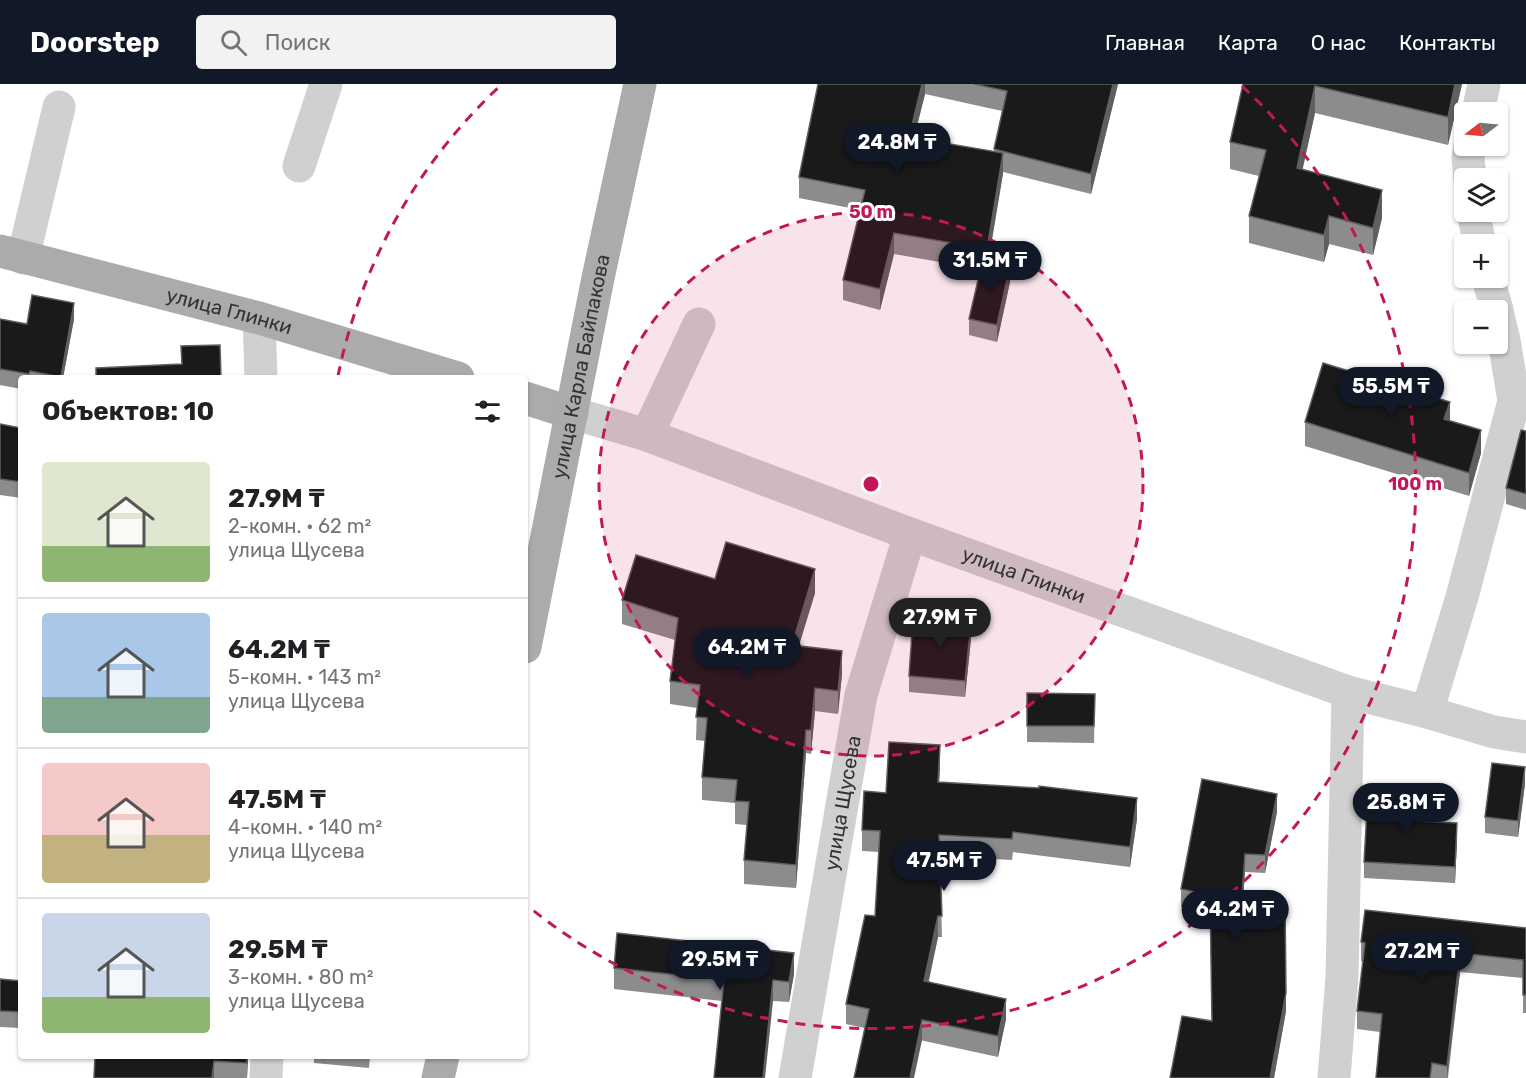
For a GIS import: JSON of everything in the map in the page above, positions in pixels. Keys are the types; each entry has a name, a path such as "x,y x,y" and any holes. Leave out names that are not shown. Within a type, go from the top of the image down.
{"main road":[{"name":"улица Карла Байпакова","path":"528,632 598,278 640,84"},
{"name":"улица Глинки","path":"12,255 259,318 448,375"},
{"name":"улица Глинки","path":"528,399 572,412"},
{"path":"438,1078 442,1059"}],"street":[{"path":"299,166 326,84"},
{"path":"1480,102 1484,84"},
{"path":"12,255 58,107"},
{"path":"259,318 261,375"},
{"path":"646,435 699,324"},
{"path":"1427,712 1462,597 1514,400 1506,354"},
{"name":"улица Глинки","path":"572,412 646,435 910,534 1348,692 1494,732 1526,737"},
{"name":"улица Щусева","path":"795,1078 861,695 910,534"},
{"path":"1334,1078 1342,977 1348,692"},
{"path":"266,1078 267,1059"}],"building":[{"path":"818,84 922,84 909,137 1003,153 987,249 894,233 880,289 843,280 865,190 799,177"},
{"path":"974,84 1113,84 1091,174 994,149 1007,91"},
{"path":"1243,84 1455,84 1448,117 1315,86 1297,168 1382,190 1373,228 1329,216 1324,235 1249,216 1266,150 1230,142"},
{"path":"983,259 1010,266 997,325 969,319"},
{"path":"32,295 74,303 61,375 30,371 29,374 0,369 0,319 27,324"},
{"path":"220,345 221,375 96,375 96,368 182,364 181,346"},
{"path":"1323,363 1450,402 1444,419 1481,430 1469,473 1305,422"},
{"path":"0,424 18,427 18,482 0,479"},
{"path":"1521,430 1526,431 1526,494 1506,488"},
{"path":"726,542 815,569 792,645 842,651 838,691 815,688 811,730 806,730 796,865 744,860 749,802 735,801 737,780 702,777 707,718 696,717 700,685 670,681 678,618 622,600 636,555 715,579"},
{"path":"913,618 971,623 965,681 909,676"},
{"path":"1027,693 1095,694 1094,726 1027,726"},
{"path":"889,742 940,745 938,782 1039,788 1039,786 1137,798 1130,847 1013,832 1012,839 939,835 942,916 938,916 924,981 1006,999 998,1036 922,1020 910,1078 854,1078 869,1009 846,1004 865,915 875,916 880,831 862,830 864,791 886,793"},
{"path":"1492,763 1525,767 1518,821 1485,817"},
{"path":"1202,779 1277,794 1265,855 1245,854 1242,897 1285,902 1286,993 1270,1078 1170,1078 1182,1016 1212,1021 1210,895 1181,889"},
{"path":"1368,793 1417,796 1416,821 1457,823 1455,867 1364,862"},
{"path":"1365,910 1526,928 1526,995 1523,995 1523,960 1460,953 1447,1066 1432,1063 1430,1078 1376,1078 1382,1014 1357,1011 1365,943 1361,942"},
{"path":"617,933 794,953 789,982 773,980 763,1078 714,1078 724,980 614,968"},
{"path":"0,979 18,981 18,1012 0,1011"},
{"path":"95,1059 247,1059 247,1063 214,1061 212,1078 94,1078"}]}
